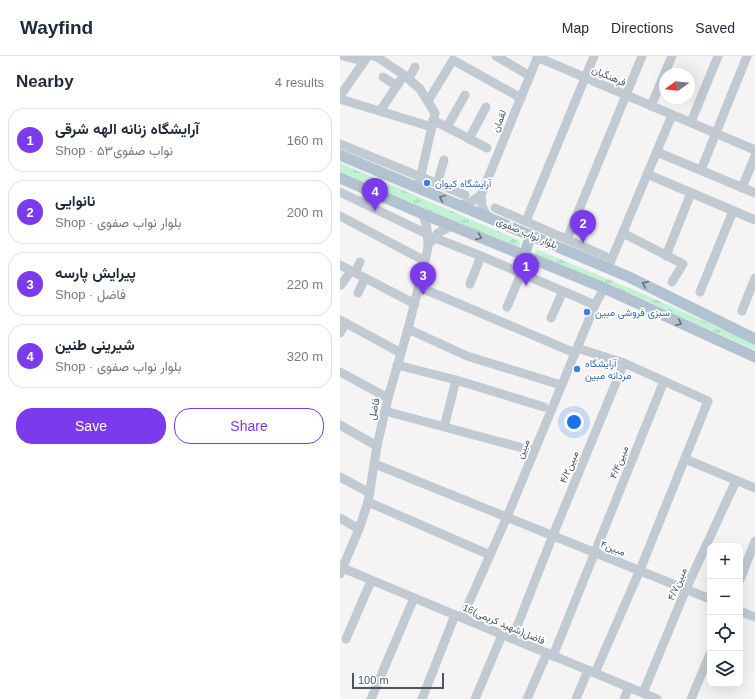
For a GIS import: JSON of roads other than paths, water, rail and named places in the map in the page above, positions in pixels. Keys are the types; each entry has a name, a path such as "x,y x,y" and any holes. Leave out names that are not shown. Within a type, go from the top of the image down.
{"main road":[{"name":"بلوار نواب صفوی","path":"340,155 419,182 459,205 629,277 755,339"},
{"path":"340,178 451,226 604,288 755,357"},
{"path":"524,255 531,235"}],"street":[{"path":"343,56 366,58"},
{"path":"376,56 406,77 420,89 435,112 419,182"},
{"path":"526,221 594,56"},
{"path":"567,239 642,56"},
{"path":"652,106 672,56"},
{"path":"691,122 718,56"},
{"path":"701,170 748,56"},
{"path":"499,57 530,76"},
{"name":"فرهنگیان","path":"538,57 755,150"},
{"name":"لقمان","path":"481,195 538,57"},
{"path":"366,58 343,87 340,98 380,111 447,127 487,148"},
{"path":"428,100 453,60 521,98"},
{"path":"380,111 397,86 415,67"},
{"path":"383,77 397,86"},
{"path":"447,127 465,95"},
{"path":"469,139 486,107"},
{"path":"608,268 672,115"},
{"path":"340,144 419,182 437,184 465,195"},
{"path":"657,152 755,194"},
{"path":"742,188 755,156"},
{"path":"437,184 444,160"},
{"path":"647,174 755,220"},
{"path":"340,192 431,236 595,305"},
{"path":"666,256 692,193"},
{"path":"459,205 471,202 481,195 482,206 487,216"},
{"path":"495,208 605,256"},
{"path":"700,292 733,211"},
{"path":"423,214 431,236"},
{"path":"340,216 425,261"},
{"name":"فاضل","path":"341,570 360,529 369,498 377,446 388,398 408,329 431,236 451,226"},
{"path":"623,233 683,264 672,282"},
{"path":"470,284 481,256"},
{"path":"342,284 360,262"},
{"path":"340,265 414,304"},
{"path":"507,307 521,274"},
{"path":"358,293 365,278"},
{"path":"742,311 755,278"},
{"path":"419,287 576,350 624,364 708,401 640,570 591,672 576,699"},
{"name":"مبین","path":"422,699 459,617 490,556 595,305 604,288"},
{"path":"551,318 563,291"},
{"path":"340,333 343,322 401,353"},
{"path":"408,329 467,356 561,385"},
{"name":"۴/۲مبین","path":"512,639 553,535 624,364"},
{"path":"398,365 456,380 544,407"},
{"path":"340,372 388,398"},
{"path":"444,427 456,380"},
{"name":"۴/۴مبین","path":"527,699 550,655 595,552 664,381"},
{"path":"385,411 534,451"},
{"path":"340,426 377,446"},
{"path":"685,459 755,488"},
{"name":"۴مبین","path":"375,464 707,598"},
{"path":"340,477 369,498 490,556"},
{"name":"۴/۷مبین","path":"643,693 686,589 734,485"},
{"path":"340,518 360,529"},
{"path":"740,579 755,540"},
{"name":"16فاضل(شهید کریمی)","path":"341,570 414,598 657,699"},
{"path":"346,640 371,581"},
{"path":"371,699 414,598"},
{"path":"743,612 755,617"},
{"path":"474,699 502,635"},
{"path":"691,699 707,661"},
{"path":"624,699 629,687"}],"place":[{"name":"آرایشگاه کیوان","path":"427,183"},
{"name":"شیرینی طنین","path":"375,211"},
{"name":"نانوایی","path":"583,243"},
{"name":"آرایشگاه زنانه الهه شرقی","path":"526,286"},
{"name":"پیرایش پارسه","path":"423,295"},
{"name":"سبزی فروشی مبین","path":"587,312"},
{"name":"آرایشگاه مردانه مبین","path":"577,369"}]}
